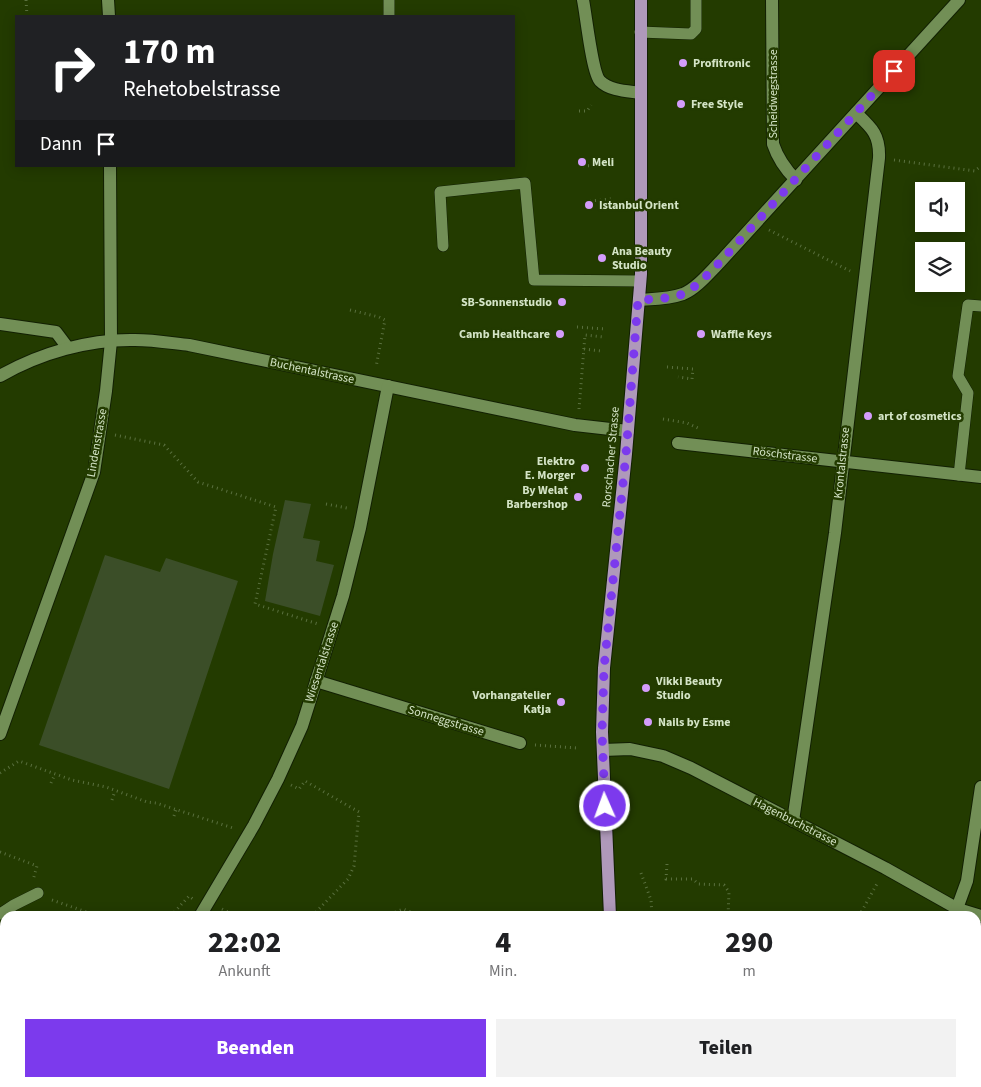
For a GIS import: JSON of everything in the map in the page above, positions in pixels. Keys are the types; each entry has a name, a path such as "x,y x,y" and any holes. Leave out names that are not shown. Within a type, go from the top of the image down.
{"main road":[{"name":"Rorschacher Strasse","path":"610,911 602,732 604,668 628,431 640,282 641,0"}],"street":[{"path":"108,0 108,15"},
{"path":"583,0 595,69 599,80 614,89 641,93"},
{"name":"Scheidwegstrasse","path":"772,0 773,144 785,170 796,180"},
{"path":"638,300 672,297 684,293 695,286 720,262 796,180 959,0"},
{"name":"Krontalstrasse","path":"794,821 834,533 879,158 880,145 874,130 856,113"},
{"name":"Lindenstrasse","path":"0,734 94,472 111,341 110,167"},
{"path":"0,324 56,332 68,348"},
{"name":"Buchentalstrasse","path":"0,376 33,360 68,348 111,341 135,340 189,345 575,425 628,431"},
{"name":"Wiesentalstrasse","path":"203,911 254,825 278,779 302,726 343,596 360,528 388,386"},
{"name":"Röschstrasse","path":"678,443 981,477"},
{"name":"Sonneggstrasse","path":"316,681 520,743"},
{"name":"Hagenbuchstrasse","path":"603,750 630,748 663,756 691,768 885,868 954,911"},
{"path":"956,911 967,881 981,786"}],"lane":[{"path":"388,0 389,15"},
{"path":"640,32 691,34 696,28 696,0"},
{"path":"443,246 440,192 525,183 534,280 640,282"},
{"path":"959,475 968,393 958,376 968,305 981,306"},
{"path":"6,911 37,894"}],"path":[{"path":"26,0 27,15"},
{"path":"579,111 587,111 591,105"},
{"path":"879,158 975,171 981,166"},
{"path":"583,166 610,165"},
{"path":"590,200 611,199"},
{"path":"766,229 853,273"},
{"path":"350,310 385,320 375,371"},
{"path":"577,327 605,329"},
{"path":"578,409 585,335 604,337"},
{"path":"584,349 601,351"},
{"path":"667,366 693,369 692,378 678,377"},
{"path":"663,419 694,425 702,431"},
{"path":"111,435 164,445 198,482 276,507 254,604 321,625"},
{"path":"326,504 350,509"},
{"path":"520,743 577,748"},
{"path":"0,773 19,761 72,780 106,787 233,828"},
{"path":"51,783 55,774"},
{"path":"288,784 298,789 305,781 359,812 354,866 348,879 317,911"},
{"path":"112,800 115,791"},
{"path":"174,816 176,810"},
{"path":"0,852 37,866 32,889 37,894 84,911"},
{"path":"667,864 666,878 693,879 698,884 724,885 729,892 728,911"},
{"path":"862,911 885,868"},
{"path":"641,873 651,900 652,911"},
{"path":"176,911 189,896 194,899"}],"green space":[{"path":"285,500 311,504 303,538 320,541 316,561 334,565 320,616 265,601"},
{"path":"105,555 160,572 166,558 238,581 169,789 39,745"}],"place":[{"name":"Profitronic","path":"683,63"},
{"name":"Free Style","path":"681,104"},
{"name":"Meli","path":"582,162"},
{"name":"Istanbul Orient","path":"589,205"},
{"name":"Ana Beauty Studio","path":"602,258"},
{"name":"SB-Sonnenstudio","path":"562,302"},
{"name":"Camb Healthcare","path":"560,334"},
{"name":"Waffle Keys","path":"701,334"},
{"name":"art of cosmetics","path":"868,416"},
{"name":"Elektro E. Morger","path":"585,468"},
{"name":"By Welat Barbershop","path":"578,497"},
{"name":"Vikki Beauty Studio","path":"646,688"},
{"name":"Vorhangatelier Katja","path":"561,702"},
{"name":"Nails by Esme","path":"648,722"}],"route":[{"path":"605,806 602,732 604,668 626,454 638,300 672,297 684,293 695,286 720,262 823,151 894,71"}]}
